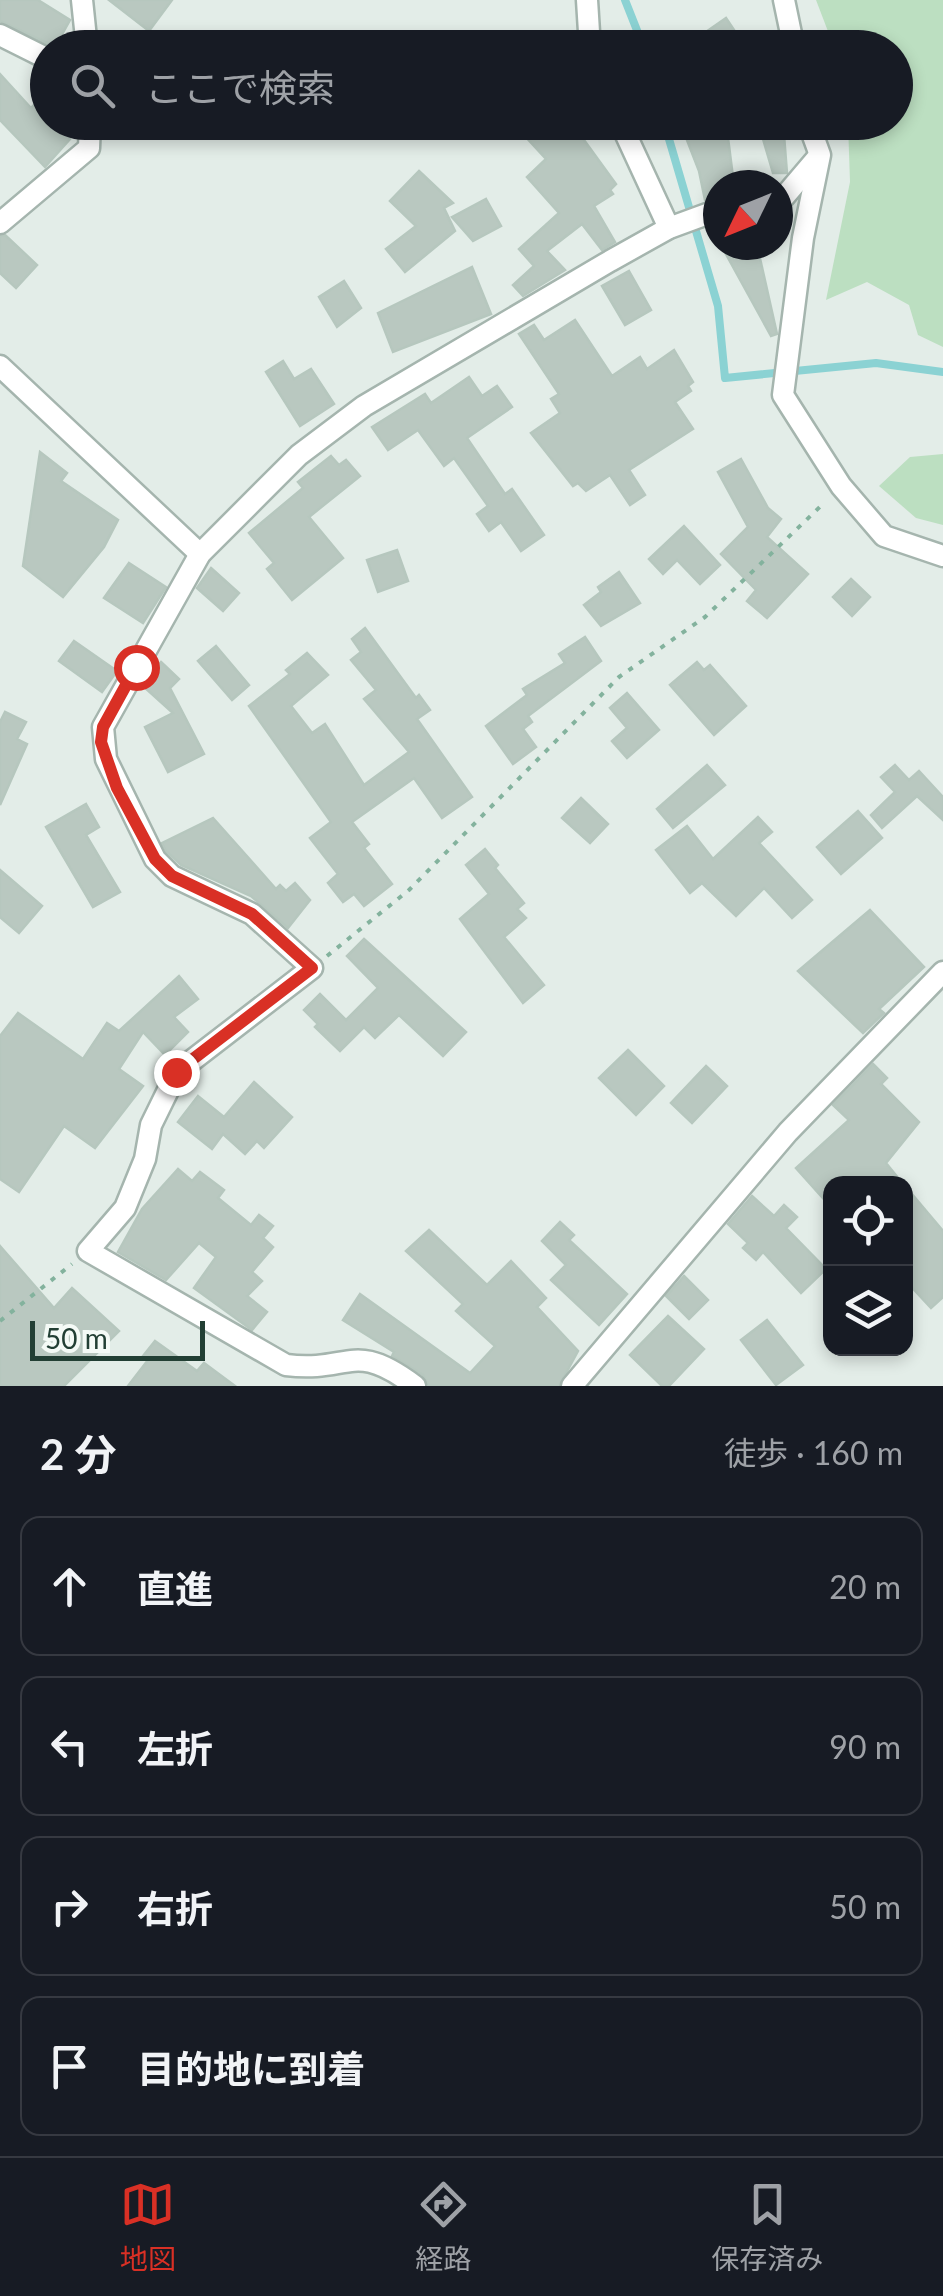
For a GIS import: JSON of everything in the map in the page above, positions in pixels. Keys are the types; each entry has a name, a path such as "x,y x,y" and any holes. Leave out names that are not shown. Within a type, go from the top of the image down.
{"street":[{"path":"82,0 85,30"},
{"path":"587,0 589,30"},
{"path":"784,0 790,30"},
{"path":"0,35 30,51"},
{"path":"0,223 89,148 89,140"},
{"path":"628,140 669,228"},
{"path":"815,140 820,155 803,238 783,395 841,486 884,536 943,556"},
{"path":"793,186 820,155"},
{"path":"415,1386 384,1362 356,1357 317,1369 286,1365 88,1251 125,1208 146,1159 156,1112 176,1072 312,968 252,914 172,876 155,859 117,788 101,742 103,727 200,554 299,455 364,406 669,228 703,216"},
{"path":"0,366 200,554"},
{"path":"572,1386 788,1132 943,972"}],"path":[{"path":"312,968 409,890 619,677 705,617 841,486"},
{"path":"0,1321 88,1251"}],"green space":[{"path":"816,0 943,0 943,347 918,335 909,305 867,282 826,300 850,182 849,140 913,140 913,30 827,30"},
{"path":"943,454 943,525 916,518 879,486 910,457"}],"building":[{"path":"0,0 38,0 70,20 64,30 30,30 30,35 0,21"},
{"path":"109,0 172,0 148,30"},
{"path":"726,18 734,30 709,30"},
{"path":"0,74 30,107 30,140 69,140 45,167 0,120"},
{"path":"529,140 584,140 616,184 610,190 613,194 594,206 615,242 602,250 582,224 547,251 565,270 523,296 513,285 534,266 519,249 559,213 527,177 546,159"},
{"path":"687,140 728,140 732,170 703,170 703,190"},
{"path":"763,140 784,140 787,170 772,170"},
{"path":"419,171 453,203 444,208 455,231 405,272 386,249 416,226 390,201"},
{"path":"486,199 501,226 473,241 452,217"},
{"path":"5,235 37,265 16,288 0,273 0,236"},
{"path":"729,260 760,260 777,334 771,336"},
{"path":"472,267 491,314 393,352 378,313"},
{"path":"629,271 651,310 625,325 602,286"},
{"path":"344,281 361,308 337,327 319,297"},
{"path":"575,320 612,376 640,357 647,369 674,350 693,382 688,386 691,391 675,402 693,429 629,470 645,495 630,505 610,475 586,491 578,483 573,486 531,433 560,413 551,399 559,394 519,334 534,325 544,340"},
{"path":"283,361 294,379 311,369 334,404 300,426 266,372"},
{"path":"469,377 482,396 497,386 512,407 467,438 505,494 512,489 544,535 521,551 501,522 489,531 477,514 488,506 454,458 444,466 418,430 388,450 372,427 425,394 431,403"},
{"path":"40,452 67,473 61,481 118,520 104,547 63,597 23,566"},
{"path":"331,456 339,465 346,460 360,476 309,517 343,558 292,600 267,569 274,563 249,533 303,488 298,482"},
{"path":"741,459 768,508 781,519 767,537 808,574 767,618 747,601 756,590 721,554 748,527 718,472"},
{"path":"684,526 720,565 700,584 677,560 663,574 649,559"},
{"path":"397,550 408,581 378,592 367,560"},
{"path":"129,563 166,587 143,623 104,598"},
{"path":"211,568 239,593 223,611 197,588"},
{"path":"619,572 640,603 601,626 584,605 601,592 598,587"},
{"path":"851,579 870,597 852,616 833,597"},
{"path":"365,628 416,698 419,695 430,710 417,719 472,797 442,818 414,778 352,822 369,844 364,848 392,884 364,906 354,894 343,902 328,883 338,874 310,838 331,822 249,706 290,674 286,670 307,653 328,675 291,706 312,733 325,724 364,785 409,752 364,699 376,690 351,660 361,652 352,639"},
{"path":"585,637 601,661 528,716 532,722 523,729 536,747 513,764 486,726 527,695 523,689 565,663 559,654"},
{"path":"74,641 117,671 102,692 59,661"},
{"path":"216,646 249,685 232,700 198,661"},
{"path":"161,662 179,679 170,688 204,754 168,772 145,727 173,713 142,685"},
{"path":"697,662 704,670 710,665 746,706 714,735 670,685"},
{"path":"627,693 659,730 627,758 612,741 627,728 610,708"},
{"path":"5,712 26,722 17,739 27,744 0,805 0,722"},
{"path":"707,765 725,785 673,828 657,809"},
{"path":"895,765 909,780 919,771 943,797 943,820 917,796 882,828 871,815 895,792 881,777"},
{"path":"581,798 608,824 590,843 562,818"},
{"path":"86,804 99,827 86,835 120,892 93,907 46,827"},
{"path":"858,811 882,838 841,874 817,847"},
{"path":"758,817 772,832 759,843 812,900 792,918 764,888 736,916 702,883 690,893 656,850 687,826 713,859"},
{"path":"213,818 276,889 280,885 286,891 295,883 310,900 288,928 251,896 181,865 166,851 162,843"},
{"path":"485,849 498,865 495,868 524,903 517,909 526,918 504,937 544,985 523,1003 460,919 489,894 466,865"},
{"path":"0,870 42,906 19,933 0,917"},
{"path":"870,910 924,967 879,1009 884,1013 863,1033 798,971"},
{"path":"364,939 466,1032 443,1056 399,1015 375,1038 364,1027 340,1051 315,1027 318,1024 304,1010 320,994 346,1020 378,988 347,956"},
{"path":"179,976 198,999 174,1017 188,1032 165,1055 143,1032 119,1069 143,1086 95,1148 64,1126 19,1192 0,1179 0,1036 18,1013 83,1059 107,1023 119,1031"},
{"path":"628,1050 664,1086 636,1115 599,1078"},
{"path":"873,1064 887,1078 881,1084 919,1122 886,1163 897,1176 823,1176 823,1198 796,1168 849,1120 833,1105"},
{"path":"706,1066 727,1086 692,1123 671,1103"},
{"path":"254,1082 292,1117 264,1148 257,1141 245,1154 223,1134 212,1149 178,1122 198,1096 224,1117"},
{"path":"178,1169 192,1181 200,1172 224,1190 218,1198 251,1225 259,1215 273,1226 263,1238 273,1247 252,1272 262,1281 247,1296 267,1312 252,1330 194,1288 216,1257 199,1243 166,1280 118,1252 142,1209"},
{"path":"913,1195 943,1231 943,1297 931,1308 913,1289"},
{"path":"752,1196 774,1216 784,1205 797,1217 786,1228 823,1266 823,1272 801,1293 763,1252 756,1260 743,1248 748,1243 728,1224"},
{"path":"560,1222 574,1235 569,1240 627,1294 599,1325 551,1280 566,1265 542,1241"},
{"path":"429,1230 487,1285 511,1261 546,1298 537,1307 578,1351 559,1386 429,1386 423,1375 392,1356 394,1352 343,1320 360,1294 470,1373 495,1346 456,1311 463,1304 406,1251"},
{"path":"0,1246 54,1308 72,1288 119,1331 64,1386 0,1386"},
{"path":"684,1276 708,1300 689,1319 666,1296"},
{"path":"668,1316 704,1349 669,1386 662,1386 630,1355"},
{"path":"767,1320 803,1365 776,1385 741,1340"},
{"path":"155,1341 197,1371 204,1363 235,1386 128,1386 148,1360 143,1356"}],"waterway":[{"path":"625,0 637,30"},
{"path":"669,140 718,306 725,378 876,363 943,372"}],"route":[{"path":"136,667 103,727 101,742 117,788 155,859 172,876 252,914 284,938 312,968 255,1016 176,1072"}]}
